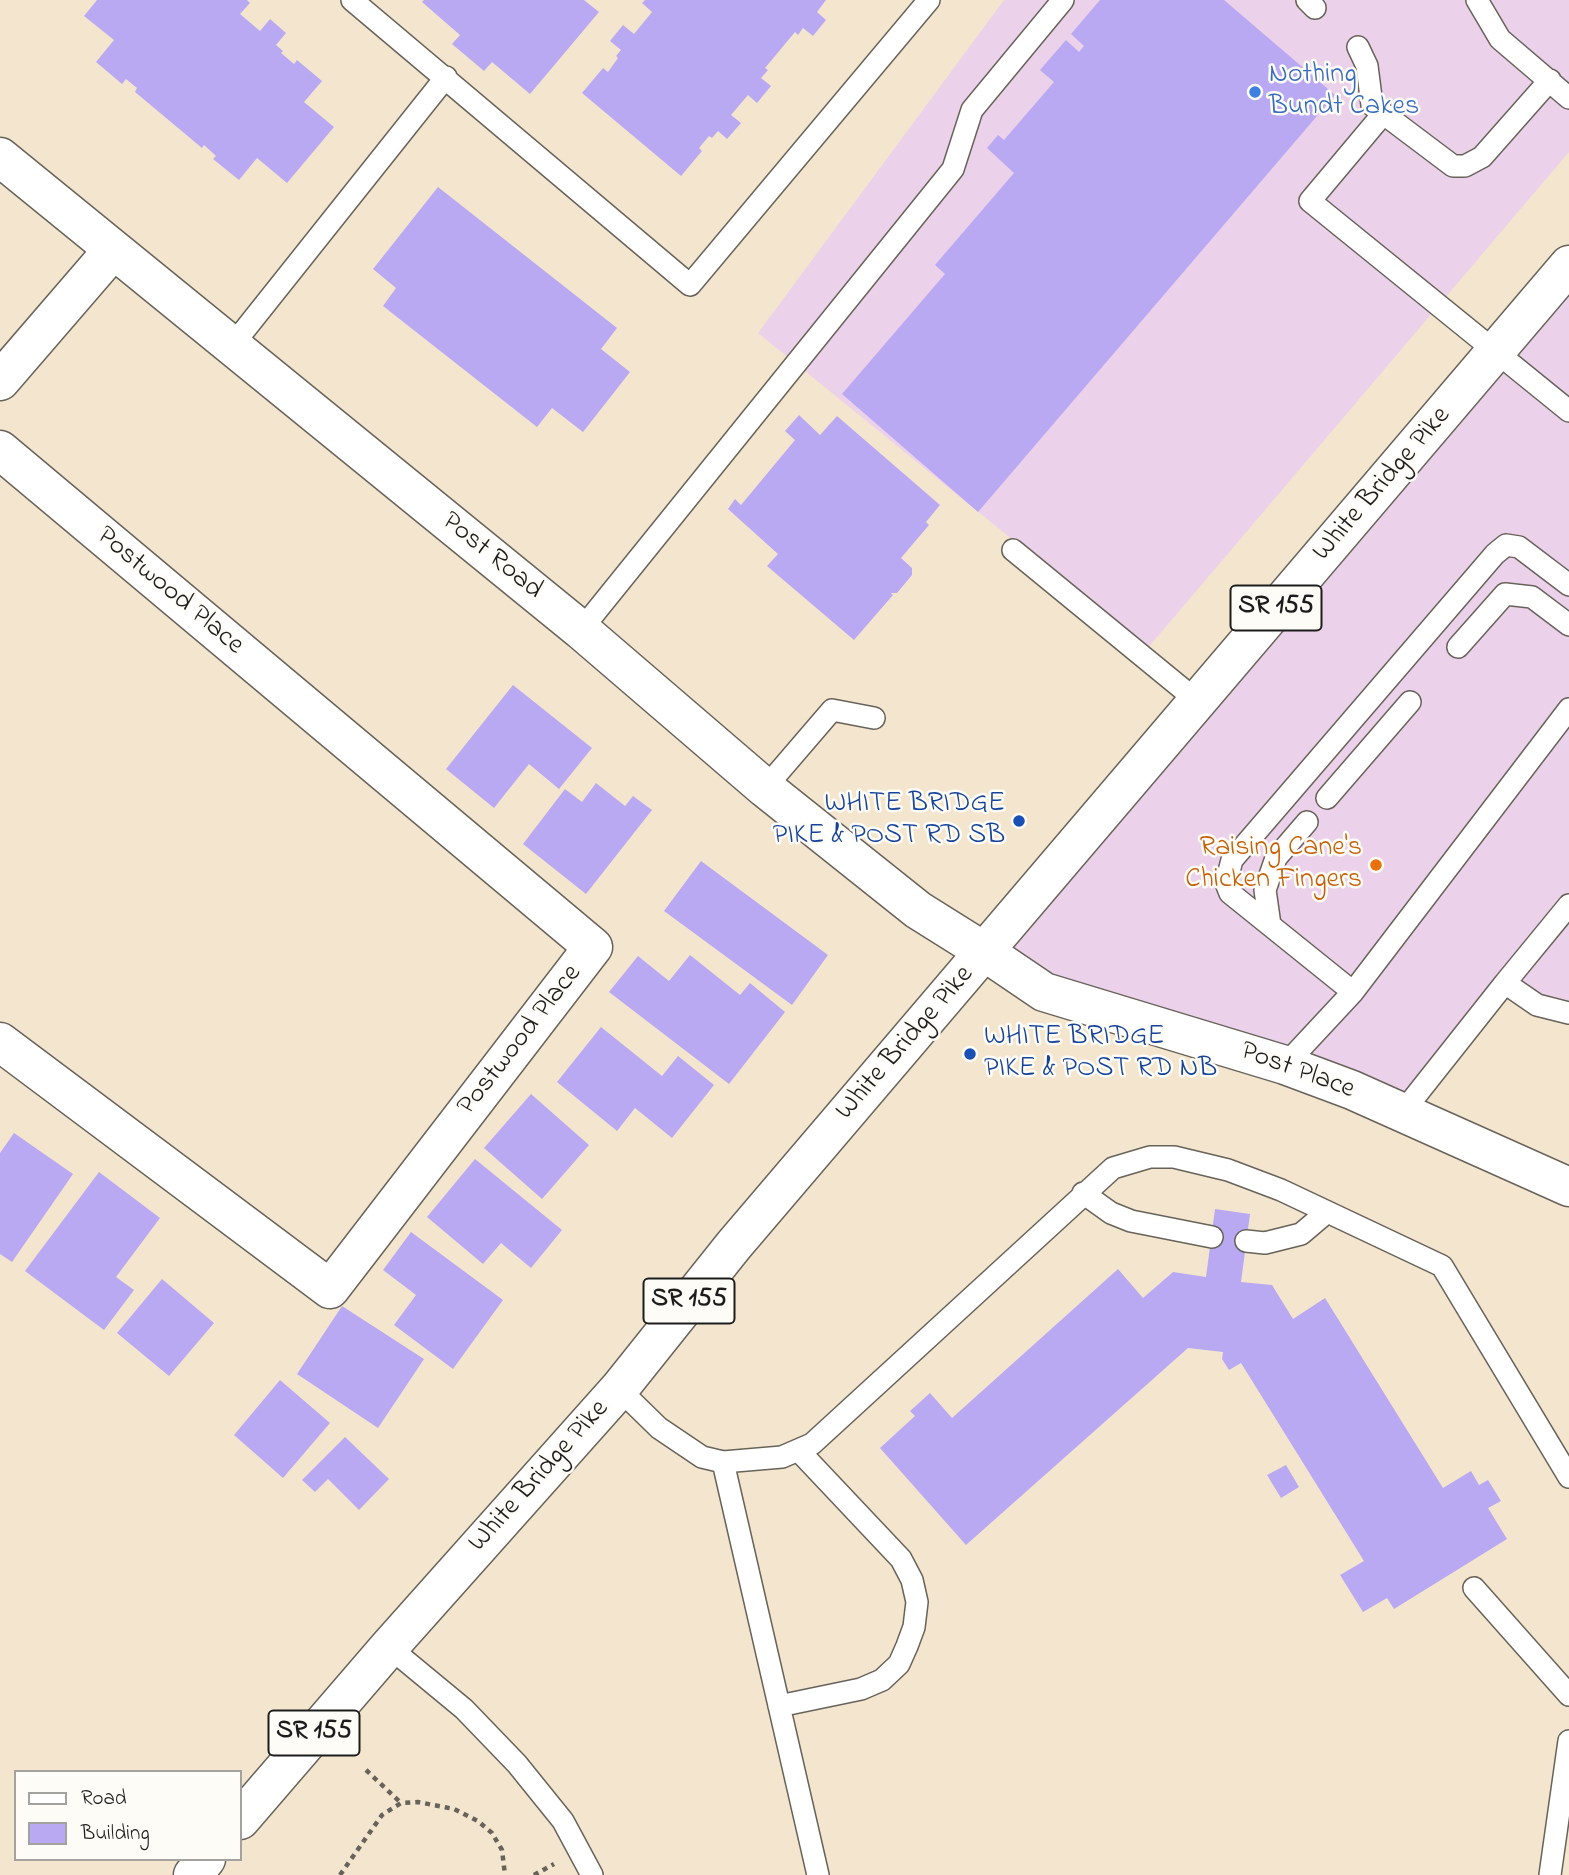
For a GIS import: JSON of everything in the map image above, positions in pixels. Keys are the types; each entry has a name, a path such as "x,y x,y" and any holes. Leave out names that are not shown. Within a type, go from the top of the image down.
{"street":[{"name":"Post Road","path":"0,157 581,630 765,788 918,910 985,952"},
{"path":"0,381 113,250"},
{"name":"White Bridge Pike","path":"242,1818 389,1647 619,1389 734,1245 1569,265"},
{"name":"Postwood Place","path":"0,450 593,947 330,1289 0,1042"},
{"name":"Post Place","path":"985,952 1044,992 1285,1065 1569,1187"},
{"path":"193,1875 204,1861"}],"lane":[{"path":"352,0 690,285 929,0"},
{"path":"581,630 953,169 972,110 1063,0"},
{"path":"1477,0 1500,39 1569,97"},
{"path":"1358,47 1367,66 1378,109 1446,163 1465,166 1482,157 1550,80"},
{"path":"231,347 446,77"},
{"path":"1378,109 1310,201 1569,411"},
{"path":"1353,992 1230,893 1226,883 1233,860 1495,554 1506,545 1519,547 1569,585"},
{"path":"1013,550 1196,700"},
{"path":"1458,647 1505,594 1532,597 1569,625"},
{"path":"1327,798 1410,702"},
{"path":"1285,1065 1353,992 1569,709"},
{"path":"765,788 832,710 874,718"},
{"path":"1270,925 1265,890 1276,858 1307,822"},
{"path":"1402,1113 1569,905"},
{"path":"1505,983 1537,1005 1569,1013"},
{"path":"619,1389 659,1428 702,1457 723,1462 782,1457 800,1452 812,1444 1113,1168 1132,1161 1174,1157 1228,1170 1433,1259 1449,1273 1569,1477"},
{"path":"1083,1193 1111,1213 1131,1221 1212,1237"},
{"path":"1246,1241 1265,1243 1294,1237 1316,1224 1327,1212"},
{"path":"779,1706 861,1689 882,1680 899,1664 903,1656 914,1627 917,1602 912,1580 901,1559 800,1452"},
{"path":"723,1462 818,1875"},
{"path":"1474,1588 1569,1695"},
{"path":"389,1647 464,1709 517,1764 563,1821 592,1875"},
{"path":"1550,1875 1569,1741"}],"path":[{"path":"366,1770 401,1803"},
{"path":"340,1875 369,1829 382,1815 401,1803 434,1803 478,1821 492,1833 502,1850 505,1875"}],"shaded area":[{"path":"1004,0 1569,0 1569,152 1147,649 758,333"},
{"path":"1569,268 1569,1013 1505,983 1402,1113 985,952"}],"building":[{"path":"97,0 247,0 250,3 240,14 260,31 270,19 286,33 276,45 283,51 281,53 294,64 297,60 322,81 304,102 334,127 287,183 257,158 239,180 213,159 216,156 204,145 202,148 135,92 137,88 126,79 122,84 96,62 114,40 84,16"},
{"path":"584,0 599,12 530,94 492,62 484,71 452,44 460,35 422,2"},
{"path":"645,0 826,0 817,12 826,20 813,36 803,28 798,35 795,32 765,68 768,70 761,78 771,86 757,103 748,95 731,115 741,123 727,139 718,131 712,138 709,136 699,148 702,151 681,176 582,93 603,68 608,72 618,58 616,56 621,50 610,41 623,25 634,34 652,12 642,3"},
{"path":"1100,0 1224,0 1335,95 978,512 842,394 945,274 935,265 1014,173 987,148 998,135 1004,140 1054,82 1040,70 1066,40 1079,52 1084,46 1071,34"},
{"path":"438,187 617,328 601,349 630,372 583,432 552,408 537,427 383,306 396,288 373,269"},
{"path":"799,415 820,435 837,416 940,505 926,522 929,525 901,558 912,568 912,575 897,593 891,593 893,595 854,640 767,566 778,554 728,509 735,499 741,505 795,440 785,431"},
{"path":"513,685 592,748 559,789 529,764 494,808 446,769"},
{"path":"596,783 625,806 633,796 652,810 586,894 523,844 565,789 582,802"},
{"path":"701,861 828,955 792,1005 664,911"},
{"path":"690,955 740,995 750,983 785,1012 729,1084 609,992 638,956 669,981"},
{"path":"601,1027 662,1076 678,1056 714,1085 672,1138 635,1108 617,1131 557,1082"},
{"path":"531,1094 589,1145 542,1199 484,1148"},
{"path":"14,1133 73,1174 12,1262 0,1254 0,1153"},
{"path":"475,1159 562,1230 531,1268 501,1243 483,1264 427,1217"},
{"path":"99,1172 160,1218 116,1277 134,1290 104,1330 25,1271"},
{"path":"1215,1209 1250,1214 1241,1282 1272,1285 1293,1319 1325,1298 1443,1488 1471,1471 1479,1485 1488,1480 1501,1501 1488,1508 1507,1539 1394,1609 1387,1598 1363,1612 1340,1575 1364,1561 1241,1363 1229,1370 1222,1359 1223,1352 1188,1348 966,1545 880,1448 915,1416 910,1411 930,1393 952,1418 1118,1269 1143,1298 1173,1272 1206,1277"},
{"path":"411,1232 503,1300 453,1369 394,1325 416,1295 383,1270"},
{"path":"162,1279 214,1323 169,1376 117,1333"},
{"path":"342,1306 424,1359 378,1428 297,1374"},
{"path":"280,1380 330,1423 283,1478 234,1435"},
{"path":"345,1437 389,1479 359,1510 328,1479 315,1492 302,1480"},
{"path":"1286,1465 1299,1487 1281,1498 1267,1475"}],"place":[{"name":"Nothing Bundt Cakes","path":"1255,92"},
{"name":"WHITE BRIDGE PIKE & POST RD SB","path":"1019,821"},
{"name":"Raising Cane's Chicken Fingers","path":"1376,865"},
{"name":"WHITE BRIDGE PIKE & POST RD NB","path":"970,1054"}]}
